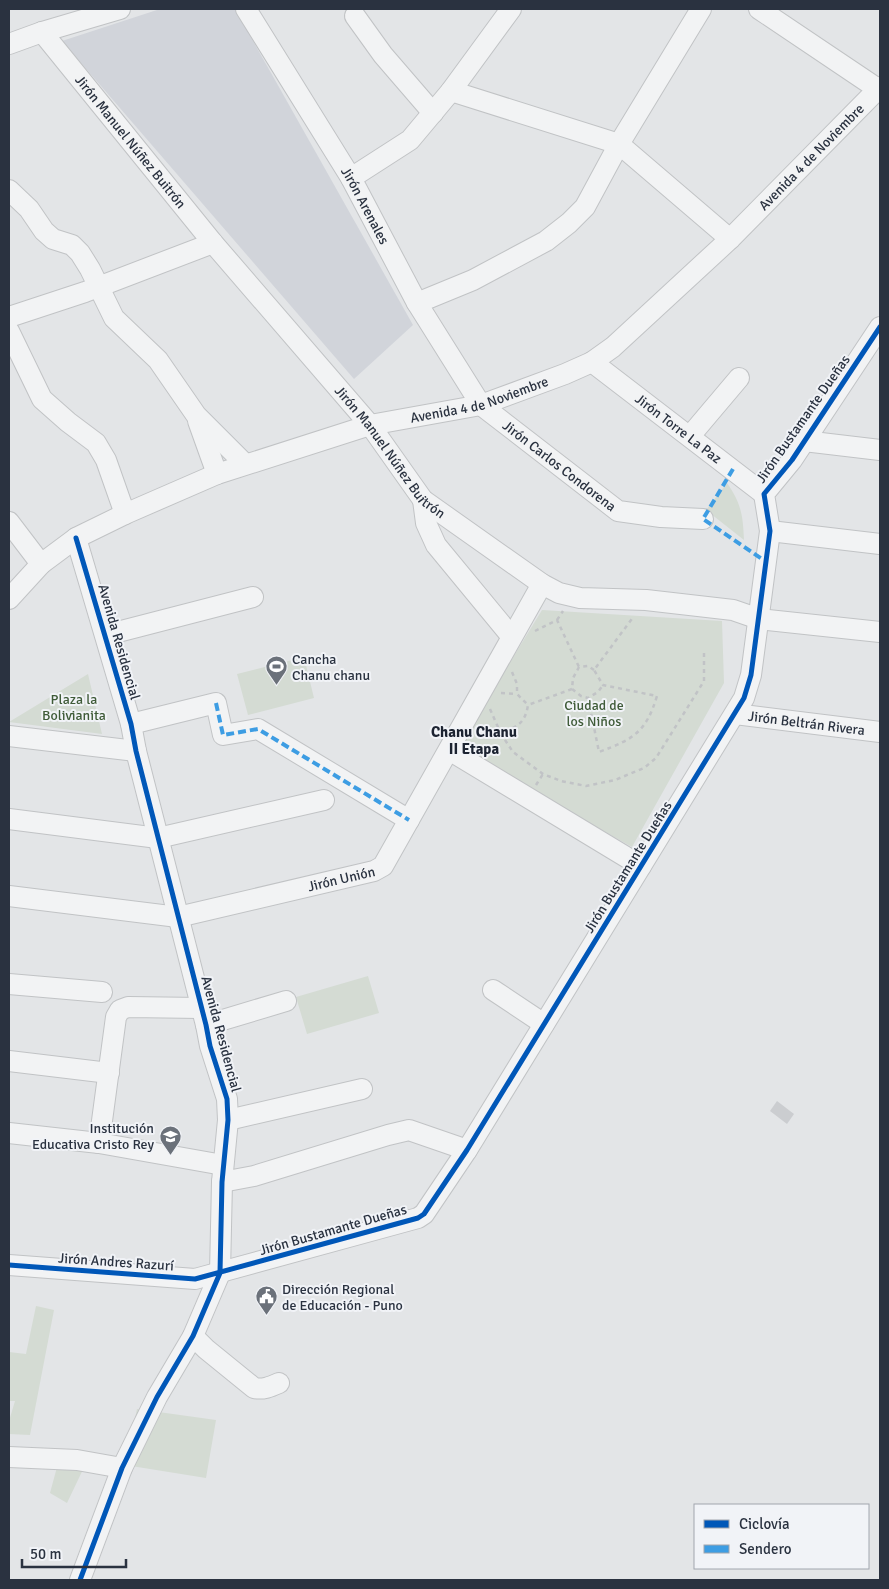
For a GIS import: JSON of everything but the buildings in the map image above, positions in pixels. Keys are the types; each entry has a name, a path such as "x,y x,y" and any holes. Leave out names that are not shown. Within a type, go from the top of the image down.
{"street":[{"path":"9,44 42,32 120,9"},
{"name":"Jirón Arenales","path":"246,9 350,178 417,303 481,405"},
{"path":"350,178 410,140 451,91 511,9"},
{"path":"417,303 474,280 546,241 569,223 585,207 619,144 701,9"},
{"path":"759,9 879,88"},
{"path":"355,16 383,55 433,114"},
{"name":"Jirón Manuel Núñez Buitrón","path":"42,32 213,243 370,425 423,500 542,584 559,593 580,598 646,600 733,610 759,619 880,632"},
{"name":"Avenida 4 de Noviembre","path":"9,599 41,564 76,538 125,514 217,474 370,425 481,405 592,362 613,347 730,239 879,88"},
{"path":"451,91 619,144 730,239"},
{"path":"9,190 29,209 44,231 53,239 72,245 80,253 114,318 158,360 196,415 245,464"},
{"path":"9,317 98,287 213,243"},
{"name":"Jirón Bustamante Dueñas","path":"220,1273 418,1218 424,1214 467,1150 744,698 751,675 770,531 764,494 874,347 880,327"},
{"path":"9,330 42,399 96,443 106,460 125,514"},
{"name":"Jirón Torre La Paz","path":"592,362 764,494"},
{"path":"690,436 739,378"},
{"name":"Jirón Carlos Condorena","path":"481,405 618,511 661,517 703,519"},
{"path":"196,415 217,474"},
{"path":"804,441 880,450"},
{"path":"423,500 426,523 436,545 520,635"},
{"path":"9,522 41,564"},
{"path":"770,531 880,544"},
{"name":"Avenida Residencial","path":"76,538 131,724 210,1046 227,1098 228,1120 223,1173 220,1273 193,1336 157,1397 122,1468 80,1580"},
{"name":"Jirón Unión","path":"9,896 178,917 374,871 383,866 449,750 520,635 542,584"},
{"path":"106,635 253,597"},
{"path":"131,724 216,703 223,735 258,729 410,820"},
{"name":"Jirón Beltrán Rivera","path":"735,714 880,732"},
{"path":"9,736 136,750"},
{"path":"449,750 641,866"},
{"path":"9,819 158,838 324,800"},
{"path":"9,984 102,992"},
{"path":"493,990 544,1024"},
{"path":"99,1143 116,1017 120,1010 128,1007 204,1017 286,1001"},
{"path":"9,1061 109,1073"},
{"path":"228,1120 362,1089"},
{"path":"9,1133 99,1143 223,1173 254,1176 409,1130 467,1150"},
{"name":"Jirón Andres Razurí","path":"9,1265 195,1279 220,1273"},
{"path":"193,1336 254,1388 260,1390 279,1383"},
{"path":"9,1457 76,1460 122,1468"}],"path":[{"path":"594,670 646,600"},
{"path":"520,635 557,620 563,611"},
{"path":"557,620 579,667"},
{"path":"488,701 501,734 513,752 544,774 561,781 586,786 615,780 644,768 656,758 704,681 704,650"},
{"path":"514,664 512,674 517,684 517,694"},
{"path":"579,667 588,666 594,670 603,685 657,696 652,712 641,730 624,743 600,752 588,698"},
{"path":"572,689 573,678 579,667"},
{"path":"572,689 581,696 588,698 598,692 603,685"},
{"path":"528,705 572,689"},
{"path":"494,693 517,694 528,705"},
{"path":"501,734 518,725 526,716 528,705"},
{"path":"533,791 544,774"}],"shaded area":[{"path":"160,9 235,9 413,325 354,379 62,41"}],"green space":[{"path":"727,483 740,510 744,540 706,510"},
{"name":"Ciudad de los Niños","path":"542,610 722,621 724,683 632,847 457,749"},
{"name":"Cancha Chanu chanu","path":"304,657 314,698 248,715 237,674"},
{"name":"Plaza la Bolivianita","path":"88,674 102,734 9,722"},
{"path":"368,976 379,1013 307,1034 296,997"},
{"path":"36,1306 54,1310 30,1435 9,1434 9,1421 15,1401 9,1401 9,1352 26,1354"},
{"path":"137,1409 216,1420 206,1478 125,1465"},
{"path":"60,1456 88,1459 67,1503 50,1493"}],"marked path":[{"path":"733,469 703,519 765,561"},
{"path":"216,703 223,735 258,729 409,820"}],"cycle path":[{"path":"9,1265 195,1279 418,1218 424,1214 467,1150 744,698 751,675 770,531 764,494 792,460 880,327"},
{"path":"76,538 131,724 136,751 210,1046 227,1099 228,1120 222,1182 220,1273 193,1336 157,1397 122,1468 80,1580"}],"place":[{"name":"Cancha Chanu chanu","path":"276,686"},
{"name":"Institución Educativa Cristo Rey","path":"170,1155"},
{"name":"Dirección Regional de Educación - Puno","path":"266,1316"}],"district":[{"name":"Chanu Chanu II Etapa","path":"474,740"}]}
